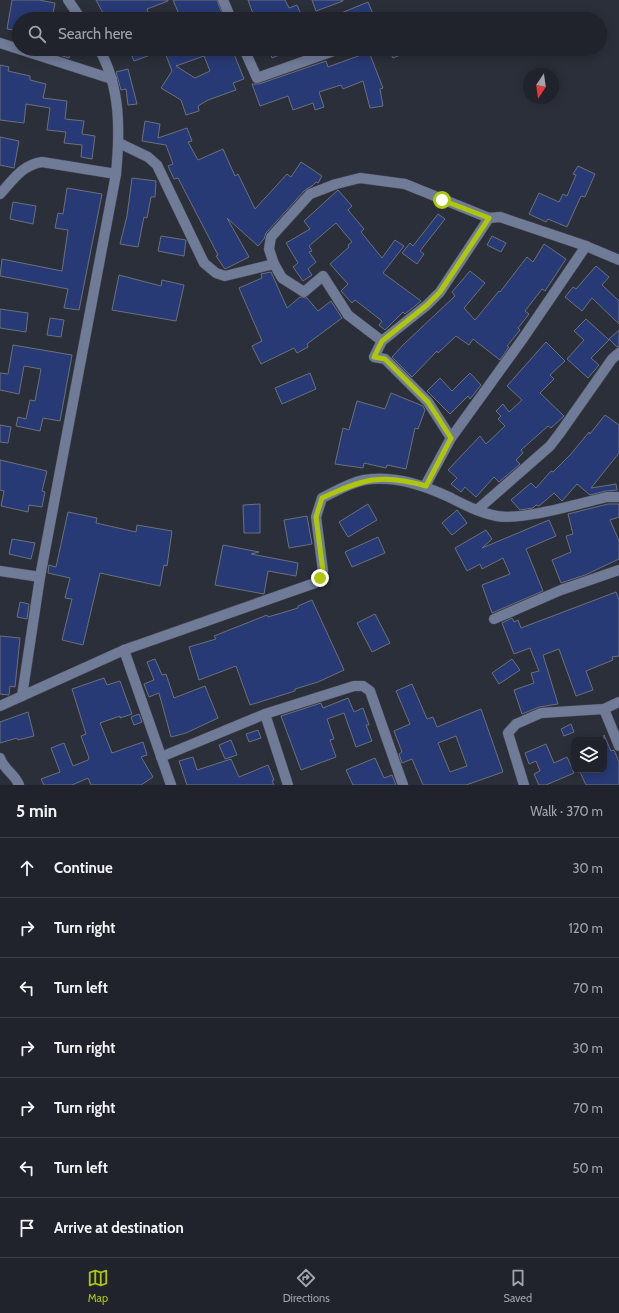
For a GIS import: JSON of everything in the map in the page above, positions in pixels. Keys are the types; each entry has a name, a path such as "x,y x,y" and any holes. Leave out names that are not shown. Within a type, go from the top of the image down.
{"street":[{"path":"68,0 76,12"},
{"path":"223,0 228,12"},
{"path":"0,43 12,47"},
{"path":"40,56 112,79"},
{"path":"22,696 40,577 116,174 119,144 116,104 112,79 103,56"},
{"path":"247,56 256,78 319,56"},
{"path":"119,144 148,157 157,165 204,263 216,273 225,276 274,264"},
{"path":"0,194 26,166 34,163 42,162 116,174"},
{"path":"382,341 348,315 323,276 304,292 282,278 274,264 268,249 271,237 310,194 336,184 360,178 405,184 489,218 500,217 586,246 619,260"},
{"path":"451,438 428,402 385,359 374,357 382,341 427,305 440,292 489,218"},
{"path":"426,486 451,438 586,246"},
{"path":"477,510 550,446 612,359 619,353"},
{"path":"0,706 124,650 315,583 323,571 316,517 322,498 349,485 364,480 387,479 408,481 426,486 477,510 498,516 514,517 607,497 619,497"},
{"path":"494,619 561,590 619,570"},
{"path":"0,571 40,577"},
{"path":"124,650 171,785"},
{"path":"161,758 265,714 354,686 363,686 370,692 403,785"},
{"path":"524,785 508,733 516,724 541,713 604,709 619,702"},
{"path":"604,709 619,746"},
{"path":"265,714 288,785"},
{"path":"0,758 3,767 17,780 19,785"}],"building":[{"path":"12,0 39,0 55,3 53,12 12,12 12,30 7,29"},
{"path":"96,0 168,0 147,9 148,12 102,12"},
{"path":"173,0 217,0 221,12 178,12"},
{"path":"248,0 285,0 289,8 297,5 300,12 252,12"},
{"path":"312,0 343,0 343,1 316,11"},
{"path":"368,2 372,12 344,12"},
{"path":"132,56 148,56 134,61"},
{"path":"166,56 204,56 235,56 244,79 233,83 236,90 208,100 198,106 199,111 186,115 181,100 161,88 172,71","holes":["204,56 210,71 195,78 176,66"]},
{"path":"358,56 371,56 383,88 380,89 383,106 370,108 363,81 343,89 341,85 319,92 324,107 315,110 313,103 293,110 288,96 260,106 252,84 259,84 326,61 328,67"},
{"path":"0,65 9,67 8,71 30,76 30,80 46,84 43,98 67,101 65,119 84,121 82,134 95,136 92,159 81,157 82,145 64,143 66,132 47,130 50,108 26,104 24,123 0,120"},
{"path":"128,69 137,104 128,105 126,89 121,90 116,72"},
{"path":"145,121 160,124 158,138 187,128 192,141 188,142 198,160 223,149 235,176 238,174 255,209 287,174 291,177 301,162 322,176 318,183 316,182 305,190 266,233 264,239 258,246 227,218 249,257 225,269 216,256 218,255 178,178 174,179 168,166 173,164 166,145 142,141"},
{"path":"0,137 19,141 14,168 0,165"},
{"path":"578,166 595,174 585,197 581,196 567,227 548,219 546,222 529,214 539,193 559,202 563,194 567,196 576,175 573,174"},
{"path":"132,178 156,181 155,197 151,197 147,218 144,217 138,247 120,244 127,216"},
{"path":"67,188 102,194 79,310 64,308 68,289 0,276 2,259 62,271 68,230 55,228 58,213 63,214"},
{"path":"338,190 352,206 348,210 364,229 361,232 382,258 395,240 404,246 383,273 421,301 405,314 403,312 385,330 379,325 382,321 355,300 352,303 341,291 348,284 330,264 349,247 348,245 352,242 336,223 309,246 312,251 309,252 316,262 308,269 312,275 303,281 293,267 298,263 286,243 310,229 304,221"},
{"path":"13,202 36,206 33,224 10,219"},
{"path":"438,214 445,219 420,251 424,254 417,264 402,253 410,243 413,246"},
{"path":"161,236 186,240 184,256 158,251"},
{"path":"492,236 506,243 501,252 487,245"},
{"path":"544,244 566,259 545,291 542,289 525,311 529,314 518,328 520,330 507,346 509,347 500,360 473,339 469,345 456,336 438,353 437,351 412,377 392,357 455,296 452,292 470,271 485,283 464,308 475,320 499,291 500,292 527,257 533,262"},
{"path":"596,266 609,277 602,285 619,301 619,324 592,298 582,311 565,297 573,287 576,289"},
{"path":"271,272 287,308 300,297 307,298 318,311 331,301 342,318 307,344 308,347 297,353 294,348 261,364 252,346 262,341 239,288 262,278 261,274"},
{"path":"119,275 161,286 162,280 184,285 176,321 112,310"},
{"path":"0,309 28,313 26,332 0,328"},
{"path":"50,318 64,320 61,337 47,335"},
{"path":"586,319 609,340 591,358 599,365 588,378 567,359 584,340 574,331"},
{"path":"619,330 619,347 617,347 609,339"},
{"path":"546,342 565,361 550,375 554,379 540,393 564,416 551,428 548,426 521,450 523,453 516,460 520,464 499,482 494,477 476,497 465,487 461,492 451,484 457,478 448,470 480,436 486,444 505,426 498,419 501,416 496,411 503,404 509,412 522,400 507,386"},
{"path":"13,345 72,355 60,421 43,418 40,431 16,426 18,417 26,419 30,400 35,401 41,369 24,366 19,394 0,390 0,373 8,374"},
{"path":"310,373 316,389 282,404 275,388"},
{"path":"470,373 481,385 470,399 468,396 450,414 427,391 440,378 452,391"},
{"path":"391,393 423,406 425,410 418,429 415,428 406,469 387,465 386,468 364,463 363,468 335,464 343,428 349,430 357,401 385,409"},
{"path":"605,415 619,425 619,453 591,488 616,484 617,490 590,495 577,484 562,501 554,493 539,506 536,505 533,508 520,510 511,500 531,483 536,488 551,471 553,472 571,454 589,432 590,434"},
{"path":"0,425 11,427 8,443 0,442"},
{"path":"0,460 47,471 42,491 45,492 42,507 29,505 28,512 1,506 4,491 0,490"},
{"path":"260,504 260,533 244,533 243,505"},
{"path":"368,504 377,520 348,537 339,522"},
{"path":"608,504 619,504 619,517 610,520 619,541 619,559 585,575 561,583 552,560 571,552 566,536 573,534 568,514"},
{"path":"457,510 467,523 452,535 442,523"},
{"path":"68,512 97,518 96,523 136,532 137,525 172,531 167,566 164,565 160,586 100,573 83,645 62,640 72,599 65,598 70,578 48,573 49,565 56,567"},
{"path":"307,516 312,544 289,548 284,520"},
{"path":"549,520 556,536 526,549 543,591 492,613 482,585 510,574 503,558 482,569 480,564 467,571 455,548 486,530 492,539 482,548"},
{"path":"378,537 385,553 352,567 345,552"},
{"path":"12,539 35,543 31,559 9,554"},
{"path":"223,545 259,552 251,554 298,563 296,576 268,571 264,594 215,585"},
{"path":"616,592 619,600 619,656 612,657 613,660 586,671 593,690 576,696 559,649 543,655 558,704 539,707 522,714 514,690 534,683 531,673 539,671 530,648 514,654 502,623 512,618 514,622 518,620 521,628"},
{"path":"312,600 344,670 318,682 295,689 295,691 250,705 236,666 199,680 189,647 216,639 214,636 267,615 268,617 298,608 298,606"},
{"path":"20,602 29,604 27,619 17,617"},
{"path":"375,614 390,643 372,652 357,623"},
{"path":"0,636 20,638 15,687 10,686 9,695 0,694"},
{"path":"155,659 162,675 166,674 174,698 205,686 218,718 186,733 171,737 159,693 149,697 144,684 154,680 147,662"},
{"path":"512,659 520,670 499,684 492,673"},
{"path":"104,678 107,685 120,681 132,714 120,718 120,716 100,723 112,753 143,742 147,755 141,757 153,777 141,785 91,785 88,778 72,785 44,785 41,779 60,772 51,748 64,743 73,766 88,760 89,758 81,736 86,734 72,689"},
{"path":"412,684 427,719 433,717 437,727 481,709 503,772 466,785 423,785 412,759 402,763 399,754 402,752 394,731 410,724 396,691","holes":["456,736 467,766 450,772 438,743"]},
{"path":"348,698 354,712 363,708 369,725 366,725 372,741 356,747 344,713 327,719 334,739 330,740 336,757 301,770 281,716 321,703 323,708"},
{"path":"28,712 34,736 18,740 17,738 0,743 0,722"},
{"path":"139,714 142,722 134,725 131,717"},
{"path":"571,724 574,732 564,736 561,729"},
{"path":"258,730 261,738 249,742 246,734"},
{"path":"231,740 237,755 225,759 219,745"},
{"path":"607,742 611,751 614,750 619,762 619,785 586,785 580,773 607,773"},
{"path":"546,744 554,763 567,757 571,766 571,773 574,773 546,785 539,785 534,774 540,771 536,761 529,764 525,753"},
{"path":"193,757 197,770 231,759 239,777 268,765 274,780 272,781 274,785 187,785 179,761"},
{"path":"375,758 384,778 392,775 396,785 353,785 346,770"}],"route":[{"path":"320,578 323,571 316,517 322,498 349,485 364,480 387,479 408,481 426,486 451,438 428,402 385,359 374,357 382,341 427,305 440,292 449,280 480,228 489,218 442,200"}]}
